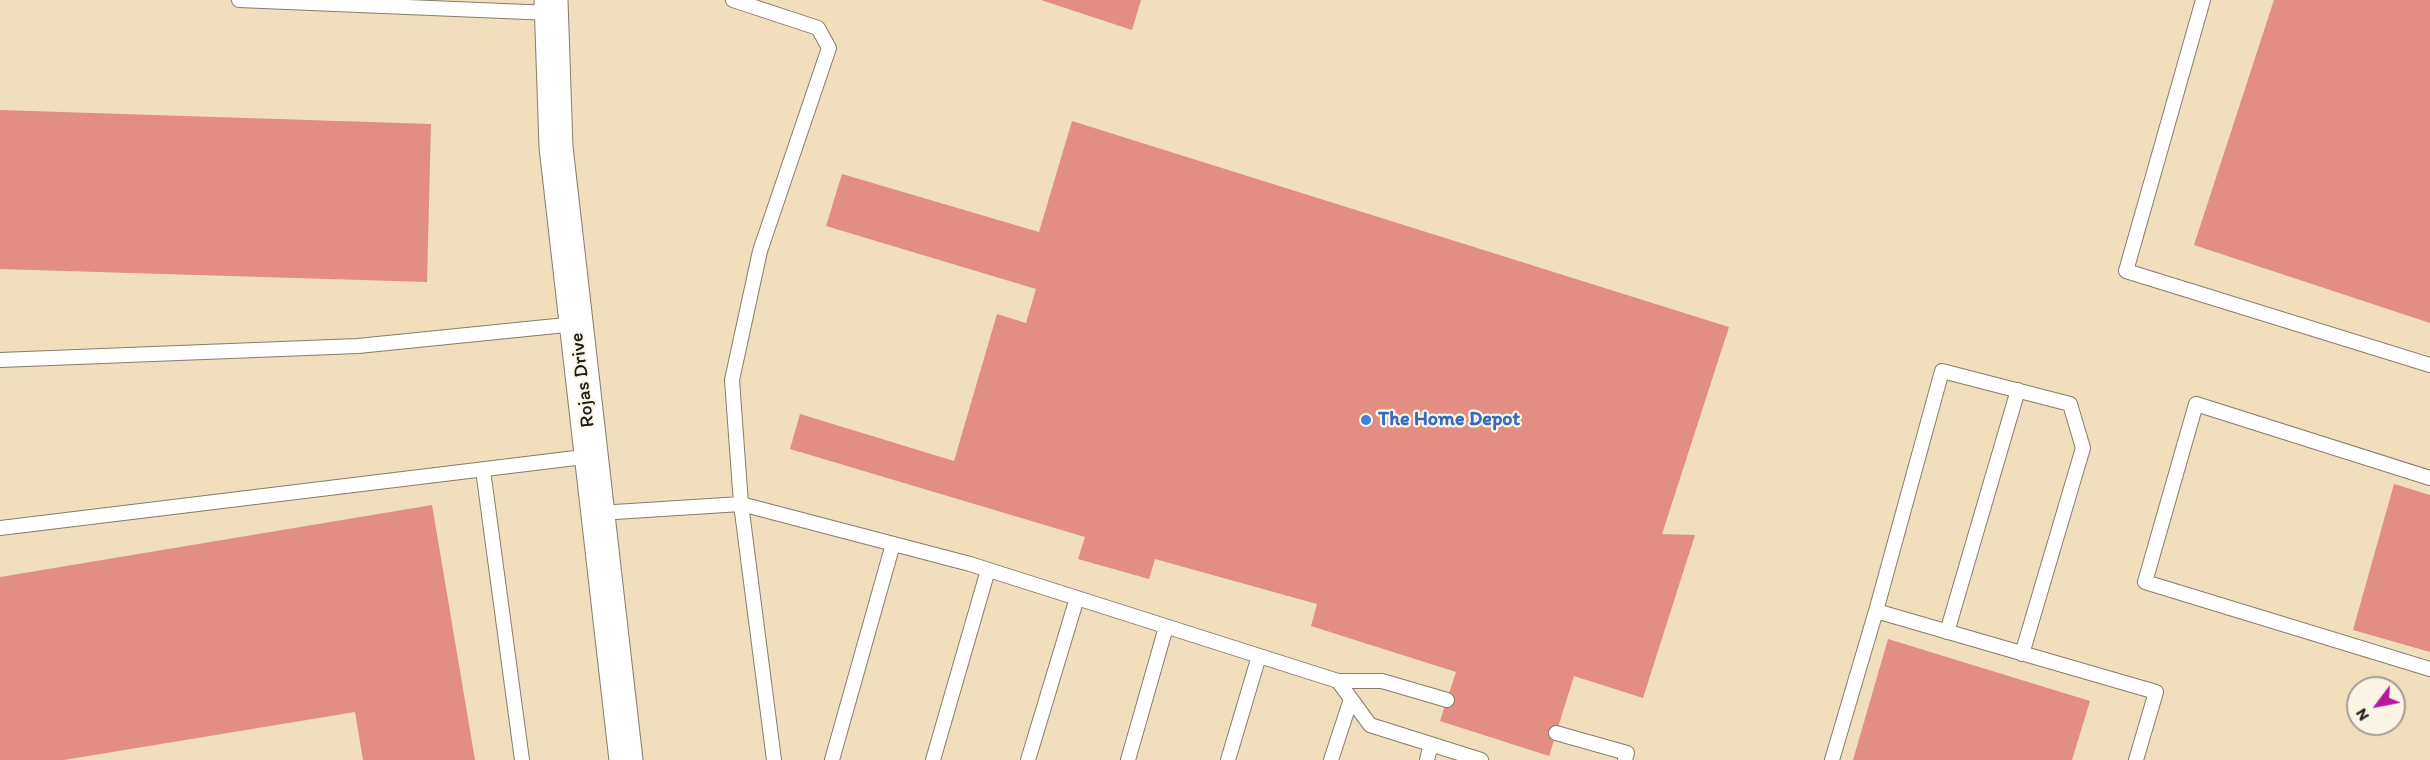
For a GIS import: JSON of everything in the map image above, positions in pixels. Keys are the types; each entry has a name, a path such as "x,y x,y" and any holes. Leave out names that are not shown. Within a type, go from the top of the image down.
{"main road":[{"name":"Rojas Drive","path":"551,7 556,147 626,760"}],"lane":[{"path":"239,0 551,7"},
{"path":"733,0 818,28 829,48 760,251 732,380 741,504 774,760"},
{"path":"2203,0 2126,271 2430,365"},
{"path":"0,360 358,345 576,324"},
{"path":"1832,760 1942,371 2070,404 2083,448 2022,654"},
{"path":"1947,632 2018,390"},
{"path":"2430,478 2196,404 2145,582 2430,669"},
{"path":"0,528 592,456"},
{"path":"483,470 522,760"},
{"path":"599,513 741,504 988,570 1338,681 1382,681 1447,700"},
{"path":"832,760 893,544"},
{"path":"933,760 988,570"},
{"path":"1028,760 1077,598"},
{"path":"1876,611 2156,692 2136,760"},
{"path":"1128,760 1166,627"},
{"path":"1228,760 1259,656"},
{"path":"1338,681 1370,724 1481,760"},
{"path":"1332,760 1351,699"},
{"path":"1556,733 1626,757"},
{"path":"1427,760 1431,744"}],"building":[{"path":"1041,0 1141,0 1132,30"},
{"path":"2274,0 2430,0 2430,323 2194,245"},
{"path":"0,110 431,124 427,282 0,269"},
{"name":"The Home Depot","path":"1072,121 1729,327 1662,534 1695,535 1643,698 1574,676 1549,756 1440,721 1456,672 1311,626 1317,604 1155,559 1149,579 1078,559 1085,537 790,449 800,414 954,461 997,314 1026,323 1036,289 826,226 842,174 1039,232"},
{"path":"2394,484 2430,495 2430,652 2353,630"},
{"path":"432,505 475,760 363,760 355,712 64,760 0,760 0,577"},
{"path":"1888,639 2090,701 2072,760 1853,760"}],"place":[{"name":"The Home Depot","path":"1366,420"}]}
